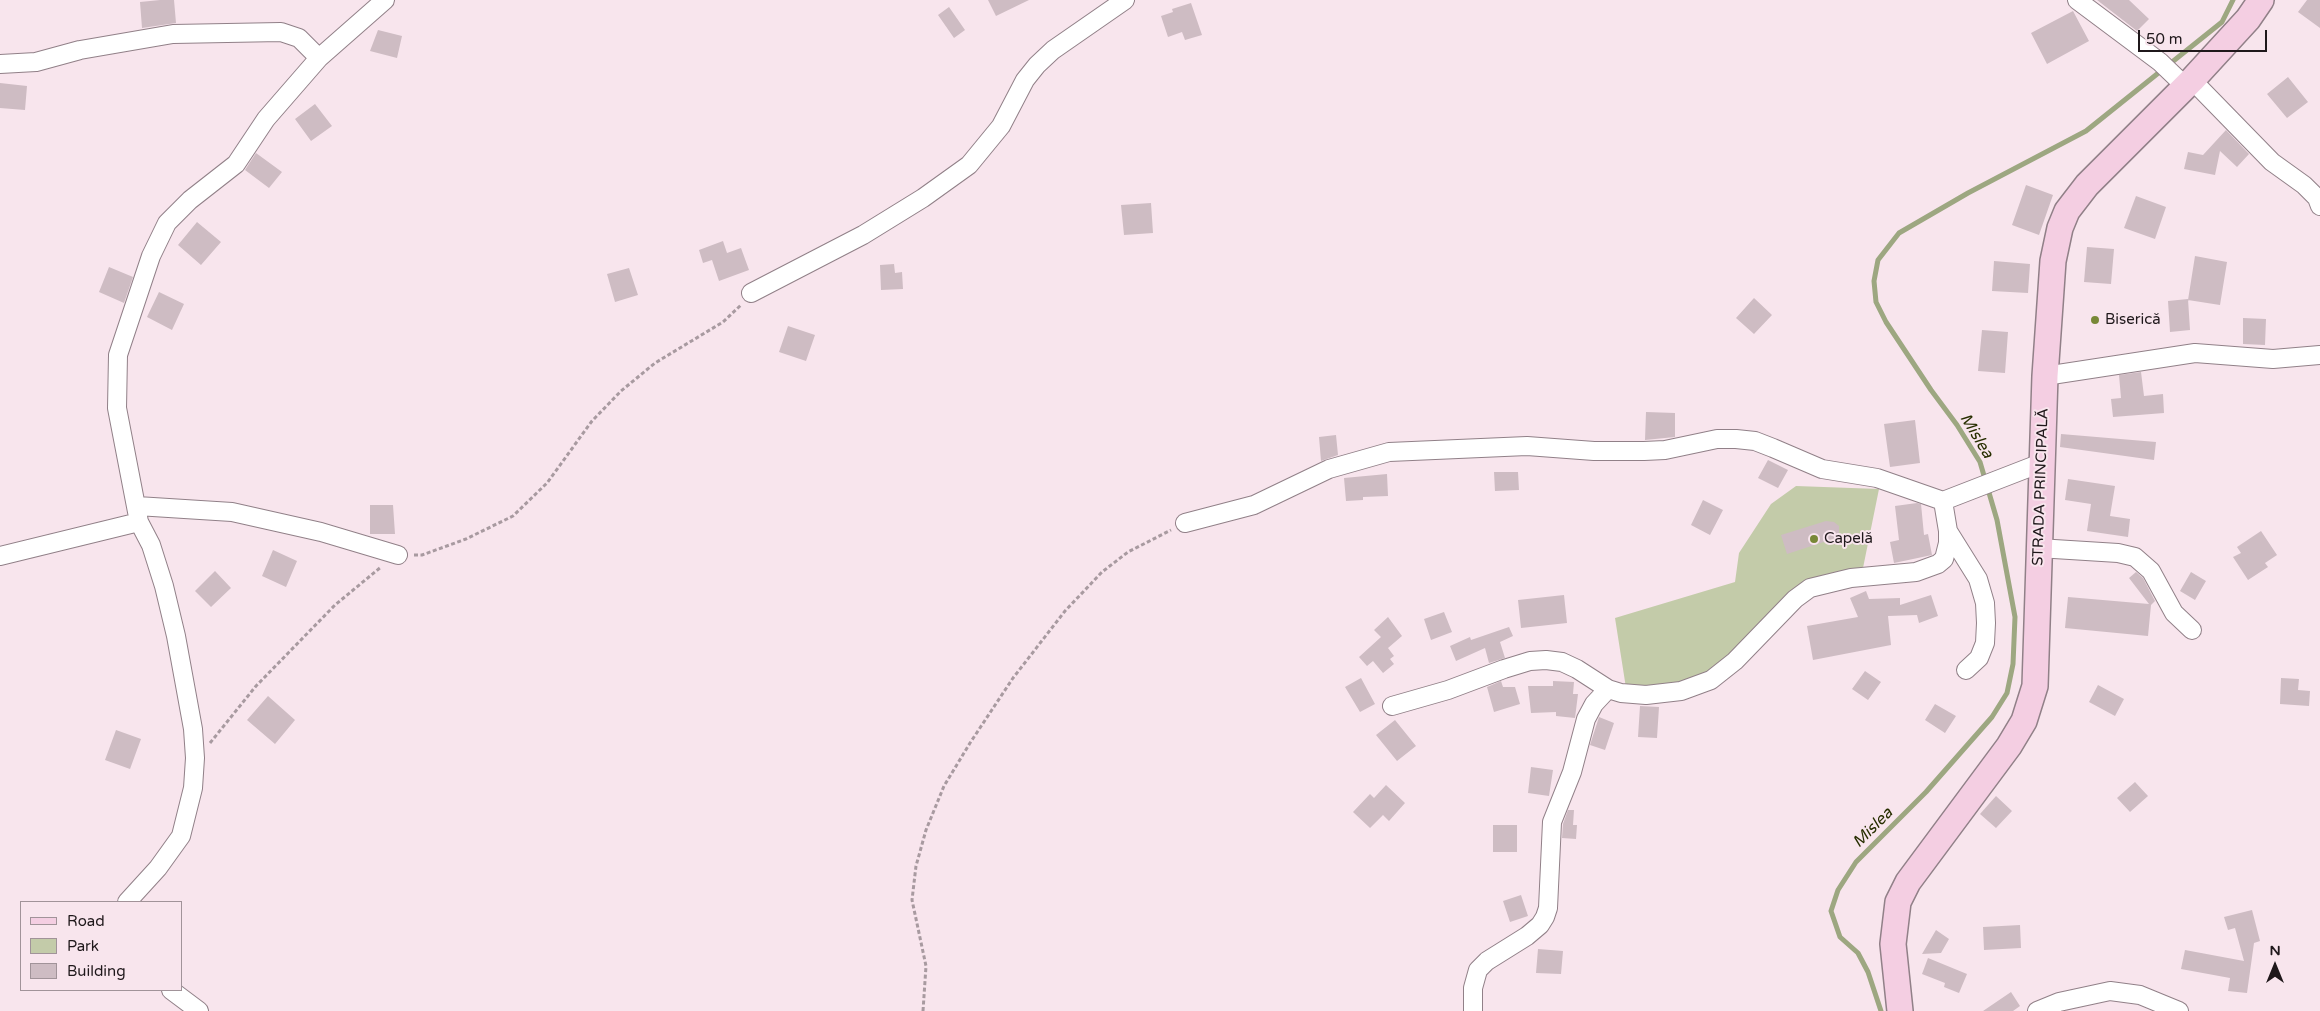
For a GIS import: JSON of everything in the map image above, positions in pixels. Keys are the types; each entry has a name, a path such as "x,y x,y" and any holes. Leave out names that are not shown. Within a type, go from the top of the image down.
{"main road":[{"name":"STRADA PRINCIPALĂ","path":"1900,1011 1893,944 1898,902 1908,882 2009,746 2024,721 2035,686 2045,376 2053,261 2060,228 2068,211 2087,185 2185,81 2248,19 2261,0"}],"street":[{"path":"128,901 158,868 181,836 193,788 195,758 191,720 166,594 151,545 138,514 117,408 118,355 151,256 167,223 190,200 236,164 266,119 319,58 385,0"},
{"path":"751,292 863,235 923,198 969,165 1002,126 1025,80 1037,65 1053,50 1125,0"},
{"path":"2077,0 2185,81 2272,162 2304,185 2316,198 2320,206"},
{"path":"0,64 36,62 80,50 173,34 281,32 299,38 319,58"},
{"path":"2045,376 2195,353 2273,358 2320,356"},
{"path":"1185,523 1254,506 1329,469 1389,452 1527,446 1644,451 1665,450 1717,440 1736,439 1755,442 1773,448 1822,469 1877,478 1949,499 2041,463"},
{"path":"1392,706 1430,696 1480,676 1530,661 1562,662 1577,668 1608,689 1621,694 1646,695 1681,691 1711,680 1735,661 1795,599 1810,588 1851,578 1904,574 1928,569 1944,559 1947,551 1949,499"},
{"path":"0,556 138,514 232,512 321,532 398,555"},
{"path":"1948,531 1978,579 1985,603 1985,643 1978,658 1966,670"},
{"path":"2038,548 2118,553 2135,557 2151,571 2174,613 2192,630"},
{"path":"1473,1011 1473,988 1478,970 1491,958 1540,925 1545,917 1548,902 1552,822 1572,772 1586,719 1594,704 1608,689"},
{"path":"172,991 199,1011"},
{"path":"2037,1011 2058,1002 2110,991 2140,995 2179,1011"}],"path":[{"path":"195,758 219,733 256,686 335,605 374,571 398,555 422,555 466,538 512,516 547,483 592,421 621,391 655,363 723,322 751,292"},
{"path":"923,1011 926,966 912,900 916,866 926,830 944,786 1013,678 1065,611 1102,572 1128,552 1185,523"}],"green space":[{"path":"1796,486 1879,489 1863,568 1836,573 1804,583 1749,639 1716,667 1683,683 1649,689 1626,688 1615,618 1735,582 1739,553 1771,504"}],"building":[{"path":"174,0 176,23 142,28 140,2"},
{"path":"988,0 1029,0 996,16"},
{"path":"2097,0 2129,0 2149,19 2137,31"},
{"path":"2307,0 2320,0 2320,28 2298,12"},
{"path":"1191,3 1202,35 1185,40 1182,32 1168,37 1161,16 1173,12 1172,9"},
{"path":"949,7 965,30 954,38 938,15"},
{"path":"2073,11 2089,41 2047,64 2031,33"},
{"path":"378,30 402,36 397,58 370,51"},
{"path":"2288,77 2308,102 2287,118 2267,94"},
{"path":"0,83 27,86 25,110 0,108"},
{"path":"315,104 332,126 311,141 295,119"},
{"path":"2226,130 2249,154 2237,167 2220,151 2215,175 2184,169 2188,152 2203,155"},
{"path":"256,153 282,172 269,188 245,170"},
{"path":"2026,185 2053,195 2039,235 2012,225"},
{"path":"2136,196 2166,207 2155,239 2124,228"},
{"path":"1151,203 1153,233 1124,235 1121,205"},
{"path":"197,222 221,242 201,265 178,245"},
{"path":"723,241 727,253 741,248 749,270 719,281 712,260 703,263 699,250"},
{"path":"2087,247 2114,249 2111,284 2084,282"},
{"path":"2195,256 2227,262 2220,305 2188,300"},
{"path":"1994,261 2030,264 2028,293 1992,291"},
{"path":"894,264 895,273 902,272 903,289 881,290 880,265"},
{"path":"109,267 133,277 124,303 99,292"},
{"path":"629,268 638,295 615,302 607,274"},
{"path":"159,292 184,304 172,330 147,317"},
{"path":"1754,298 1772,315 1754,334 1736,318"},
{"path":"2188,299 2190,330 2170,332 2168,301"},
{"path":"2243,318 2266,319 2265,345 2243,344"},
{"path":"788,326 815,335 806,361 779,352"},
{"path":"1982,330 2008,332 2005,373 1978,371"},
{"path":"2141,372 2144,396 2163,394 2164,413 2113,417 2111,399 2121,398 2119,375"},
{"path":"1646,412 1675,413 1675,437 1645,440"},
{"path":"1915,420 1920,463 1890,467 1884,424"},
{"path":"2061,434 2156,442 2154,460 2060,447"},
{"path":"1336,435 1338,455 1321,461 1319,437"},
{"path":"1768,460 1788,470 1778,488 1758,478"},
{"path":"1494,472 1518,472 1519,490 1495,491"},
{"path":"1387,474 1388,496 1363,497 1363,500 1346,501 1344,478"},
{"path":"2068,479 2115,486 2110,516 2130,519 2128,537 2087,531 2091,504 2065,500"},
{"path":"1703,500 1723,510 1710,535 1691,525"},
{"path":"1921,504 1924,535 1928,534 1932,555 1894,563 1890,542 1899,540 1895,506"},
{"path":"370,505 393,505 395,534 370,534"},
{"path":"1826,521 1834,522 1839,526 1836,538 1787,554 1781,535"},
{"path":"2261,531 2277,555 2265,563 2268,567 2248,580 2233,557 2241,553 2237,547"},
{"path":"273,550 297,561 286,587 262,576"},
{"path":"215,571 231,588 211,607 195,591"},
{"path":"2136,572 2143,578 2155,601 2151,605 2148,636 2065,628 2068,597 2149,604 2129,578"},
{"path":"2191,572 2206,581 2195,600 2180,591"},
{"path":"1866,591 1869,599 1900,598 1900,605 1931,595 1938,616 1919,623 1917,615 1888,616 1891,645 1813,660 1807,626 1858,617 1850,598"},
{"path":"1564,595 1567,623 1521,628 1518,600"},
{"path":"1444,612 1452,632 1431,640 1424,619"},
{"path":"1388,617 1402,636 1388,648 1394,656 1390,659 1394,664 1383,673 1373,661 1367,666 1359,657 1381,637 1374,630"},
{"path":"1509,627 1513,636 1500,642 1505,658 1489,663 1485,648 1456,661 1450,646 1470,637 1471,640"},
{"path":"1865,671 1881,682 1868,700 1852,689"},
{"path":"1361,678 1375,704 1360,712 1345,687"},
{"path":"2281,678 2299,679 2298,690 2310,691 2309,706 2280,704"},
{"path":"1501,681 1503,687 1515,687 1520,704 1494,712 1487,687"},
{"path":"1553,681 1574,682 1573,694 1578,694 1575,718 1556,716 1556,712 1531,713 1528,686 1553,686"},
{"path":"2098,685 2124,699 2115,716 2089,702"},
{"path":"268,696 295,720 275,744 247,720"},
{"path":"1935,704 1956,716 1945,733 1925,720"},
{"path":"1640,706 1659,707 1657,738 1638,737"},
{"path":"1599,717 1614,723 1605,750 1590,745"},
{"path":"1395,720 1416,746 1397,761 1376,735"},
{"path":"116,730 141,739 130,769 105,760"},
{"path":"1531,767 1553,770 1549,796 1528,793"},
{"path":"2135,782 2148,796 2130,812 2117,798"},
{"path":"1386,785 1405,803 1389,821 1383,815 1370,828 1353,812 1370,794 1374,798"},
{"path":"1996,796 2012,811 1996,828 1980,814"},
{"path":"1568,810 1574,810 1573,825 1577,825 1576,839 1562,838 1563,824"},
{"path":"1493,825 1517,825 1517,852 1493,852"},
{"path":"1521,895 1528,916 1510,922 1503,901"},
{"path":"2252,910 2260,941 2254,943 2247,993 2228,991 2230,978 2181,969 2185,950 2244,961 2235,928 2228,930 2224,917"},
{"path":"2020,925 2021,948 1984,950 1983,927"},
{"path":"1936,930 1949,939 1941,953 1922,954"},
{"path":"1538,949 1563,951 1561,974 1536,973"},
{"path":"1928,958 1967,974 1959,993 1944,987 1945,983 1922,974"},
{"path":"2011,992 2020,1006 2013,1011 1983,1011"}],"waterway":[{"name":"Mislea","path":"1881,1011 1868,972 1858,953 1840,937 1831,911 1838,890 1856,862 1926,792 1992,717 2007,693 2013,664 2015,617 1997,520 1980,462 1957,425 1931,390 1886,322 1876,302 1874,281 1878,260 1899,233 1968,193 2086,131 2222,22 2233,0"}],"place":[{"name":"Biserică","path":"2095,320"},
{"name":"Capelă","path":"1814,539"}]}
